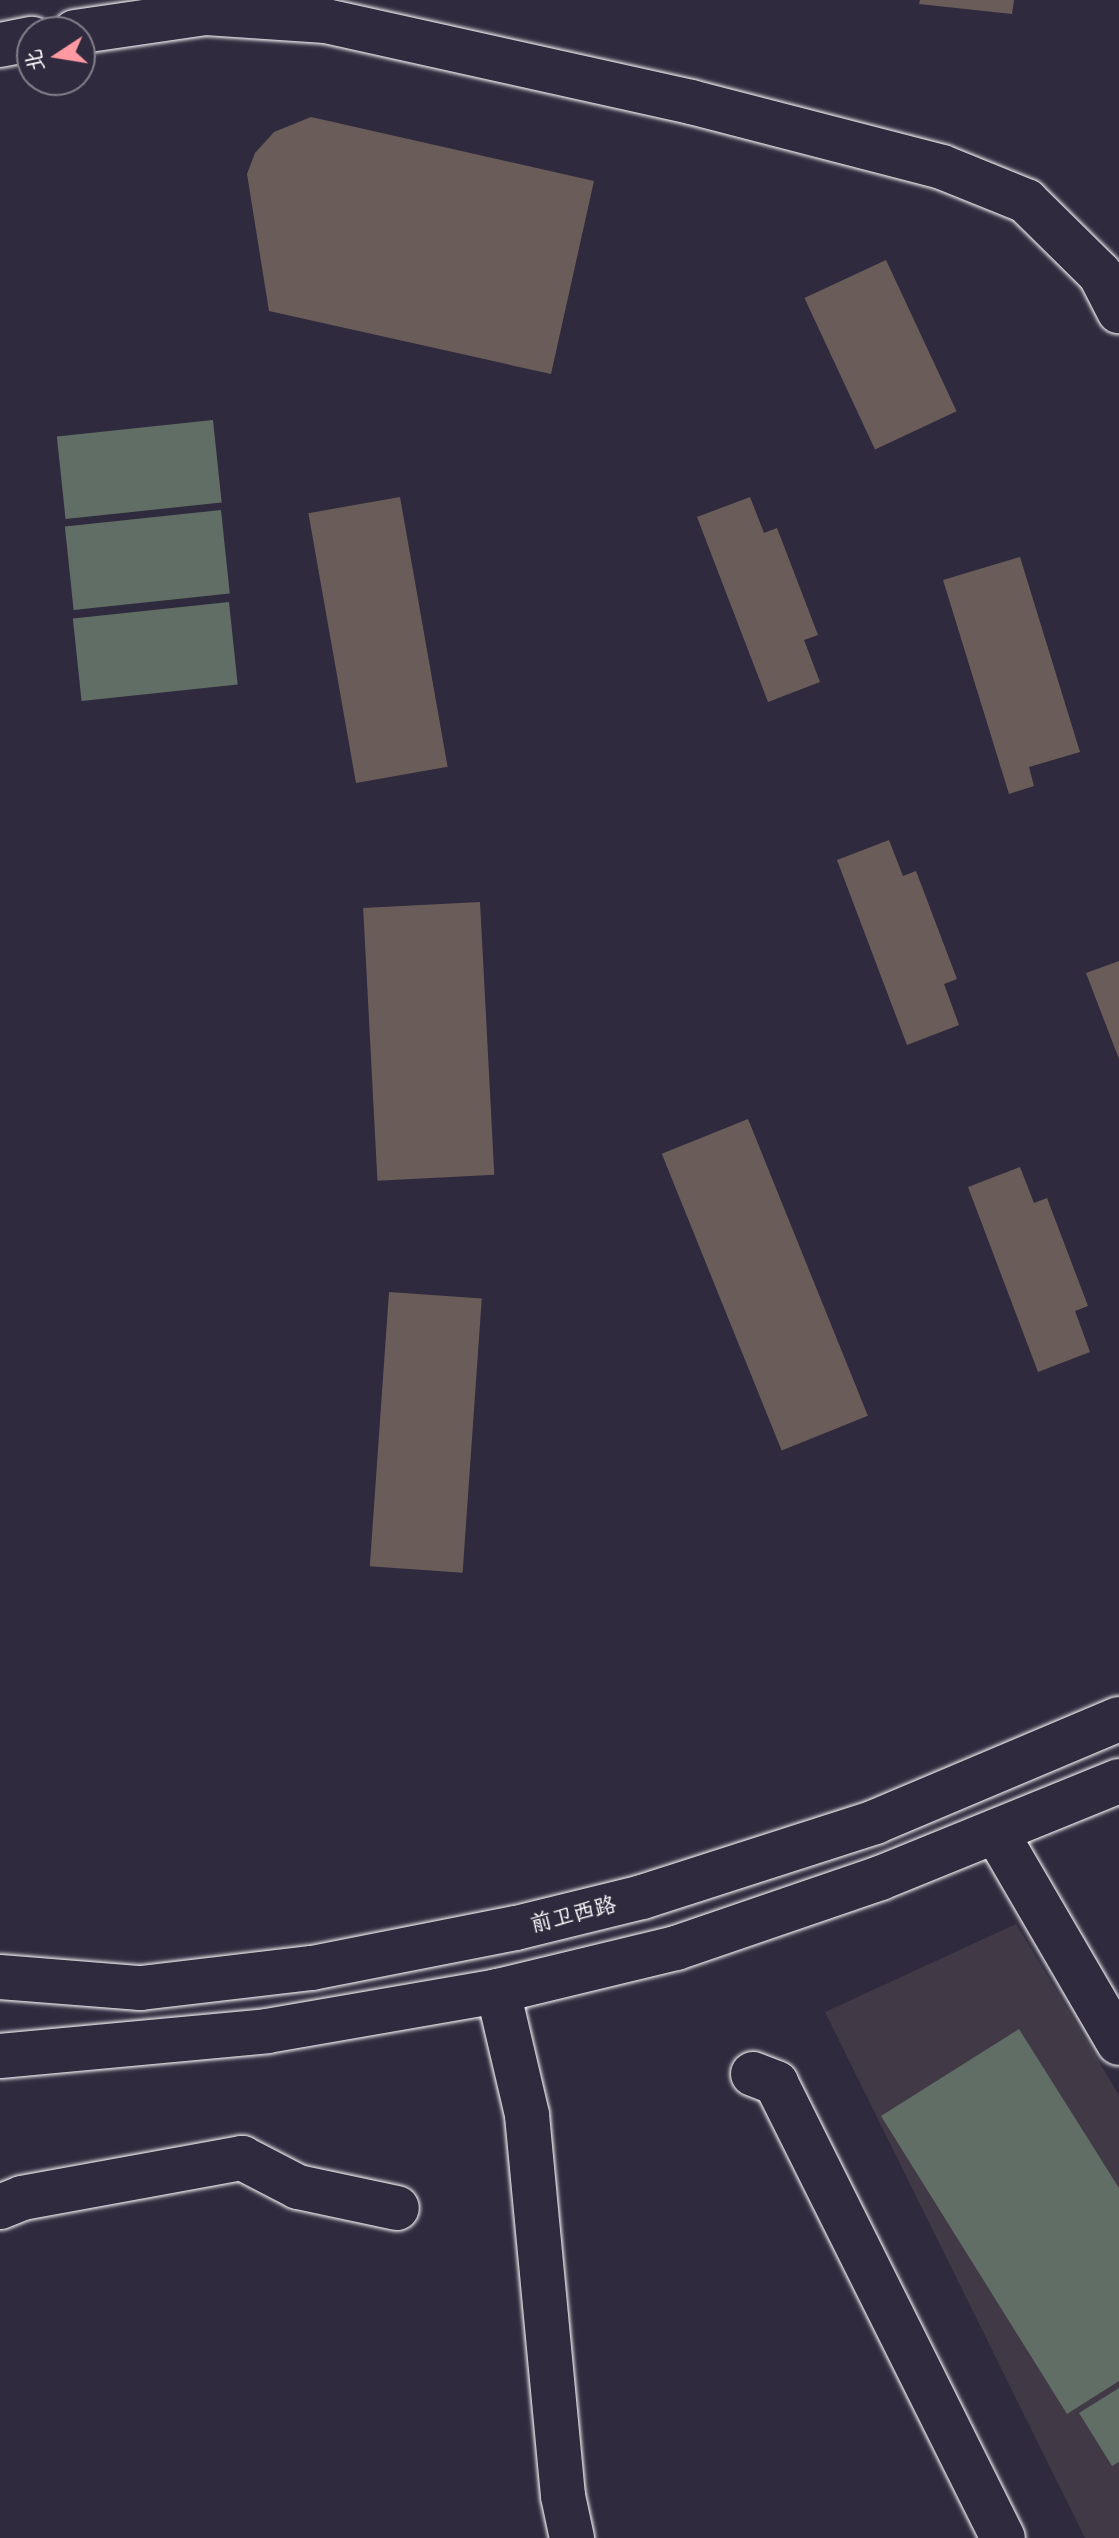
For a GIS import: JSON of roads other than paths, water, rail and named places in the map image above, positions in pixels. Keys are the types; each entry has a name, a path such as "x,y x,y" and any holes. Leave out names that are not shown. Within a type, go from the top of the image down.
{"street":[{"path":"96,29 206,13 259,13 326,21 691,102 942,167 990,185 1026,201 1113,283"},
{"name":"前卫西路","path":"0,1977 141,1988 312,1968 516,1928 642,1897 875,1822 1119,1719"},
{"path":"0,2056 267,2031 498,1991 676,1948 996,1832 1119,1781"},
{"path":"996,1832 1119,2043"},
{"path":"498,1991 527,2115 563,2496 572,2538"},
{"path":"753,2074 776,2083 1003,2538"},
{"path":"0,2207 22,2198 242,2158 298,2187 397,2208"}]}
